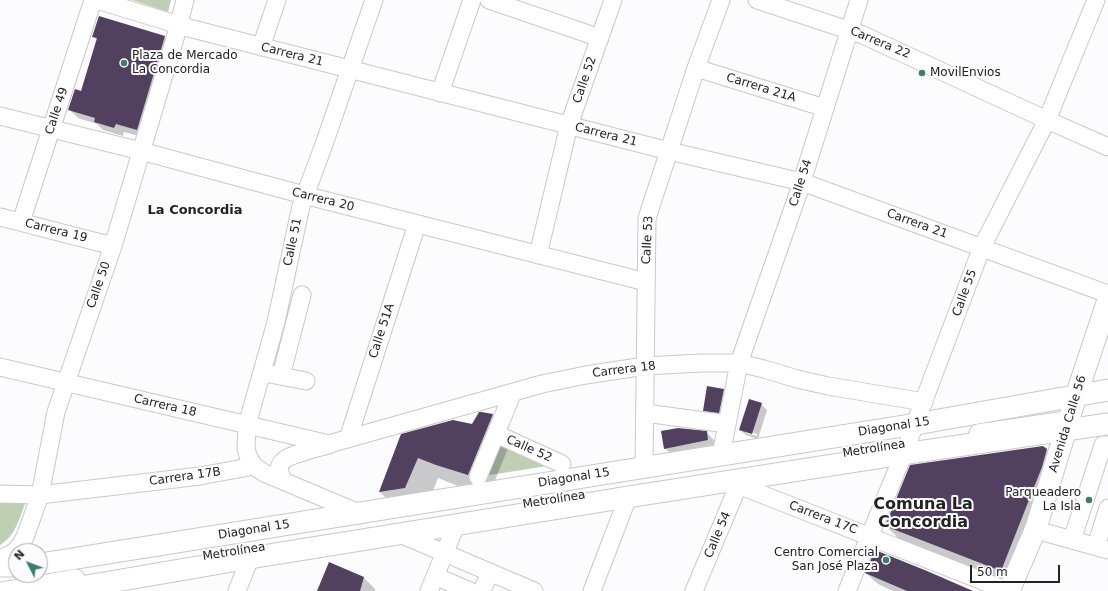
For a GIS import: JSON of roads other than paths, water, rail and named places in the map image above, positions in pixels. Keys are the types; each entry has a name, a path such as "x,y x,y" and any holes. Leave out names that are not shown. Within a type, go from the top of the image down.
{"main road":[{"name":"Avenida Calle 56","path":"1022,591 1047,533 1085,408 1108,300"},
{"name":"Avenida Calle 56","path":"1008,591 1036,528 1085,408 1108,344"},
{"name":"Diagonal 15","path":"48,563 721,455 910,439 1085,408"},
{"name":"Diagonal 15","path":"58,591 250,558 628,497 736,482 910,439 1085,408 1108,424"}],"street":[{"name":"Calle 49","path":"21,222 93,0"},
{"name":"Carrera 21","path":"97,0 179,26 669,151 802,182 1108,294"},
{"name":"Calle 50","path":"0,559 14,552 21,544 40,495 53,424 113,246 179,26 185,0"},
{"path":"261,47 277,0"},
{"name":"Calle 51","path":"254,466 248,456 246,448 247,425 276,322 297,220 304,195 323,147 374,0"},
{"path":"440,93 472,0"},
{"path":"490,0 600,38"},
{"name":"Calle 52","path":"538,255 569,125 613,0"},
{"name":"Calle 53","path":"644,467 647,219 696,68 721,0"},
{"name":"Carrera 22","path":"757,0 850,30 873,39 1108,148"},
{"name":"Calle 54","path":"721,455 738,363 802,182 859,0"},
{"name":"Calle 55","path":"847,591 910,439 982,247 1047,120 1096,0"},
{"name":"Carrera 21A","path":"696,68 825,108"},
{"name":"Carrera 20","path":"0,116 646,282"},
{"name":"Carrera 19","path":"0,217 113,246"},
{"name":"Calle 51A","path":"348,439 416,224"},
{"path":"281,376 302,295"},
{"name":"Carrera 18","path":"284,481 280,475 279,468 282,461 289,456 542,384 586,375 645,366 738,363 828,386 924,402"},
{"name":"Carrera 18","path":"0,366 329,444"},
{"path":"262,372 306,382"},
{"name":"Calle 52","path":"478,477 513,392"},
{"path":"1085,408 1108,414"},
{"path":"645,413 727,424"},
{"name":"Calle 52","path":"496,434 562,464"},
{"name":"Metrolínea","path":"48,571 557,488 910,439"},
{"name":"Metrolínea","path":"1,591 910,439"},
{"path":"1072,540 1103,445 1108,445"},
{"path":"254,466 264,473 359,513"},
{"name":"Carrera 17B","path":"0,494 40,495 200,476 254,466"},
{"name":"Calle 54","path":"694,591 736,482"},
{"name":"Carrera 17C","path":"736,482 1008,591"},
{"path":"592,591 628,497"},
{"path":"1047,533 1102,548 1108,508"},
{"path":"456,525 432,584 470,591"},
{"path":"400,534 490,572 516,587 534,591"},
{"path":"237,591 250,558"},
{"path":"482,591 490,572"}],"place":[{"name":"Plaza de Mercado La Concordia","path":"124,63"},
{"name":"MovilEnvios","path":"922,73"},
{"name":"Parqueadero La Isla","path":"1089,500"},
{"name":"Centro Comercial San José Plaza","path":"886,560"}],"district":[{"name":"La Concordia","path":"195,211"},
{"name":"Comuna La Concordia","path":"923,514"}]}
